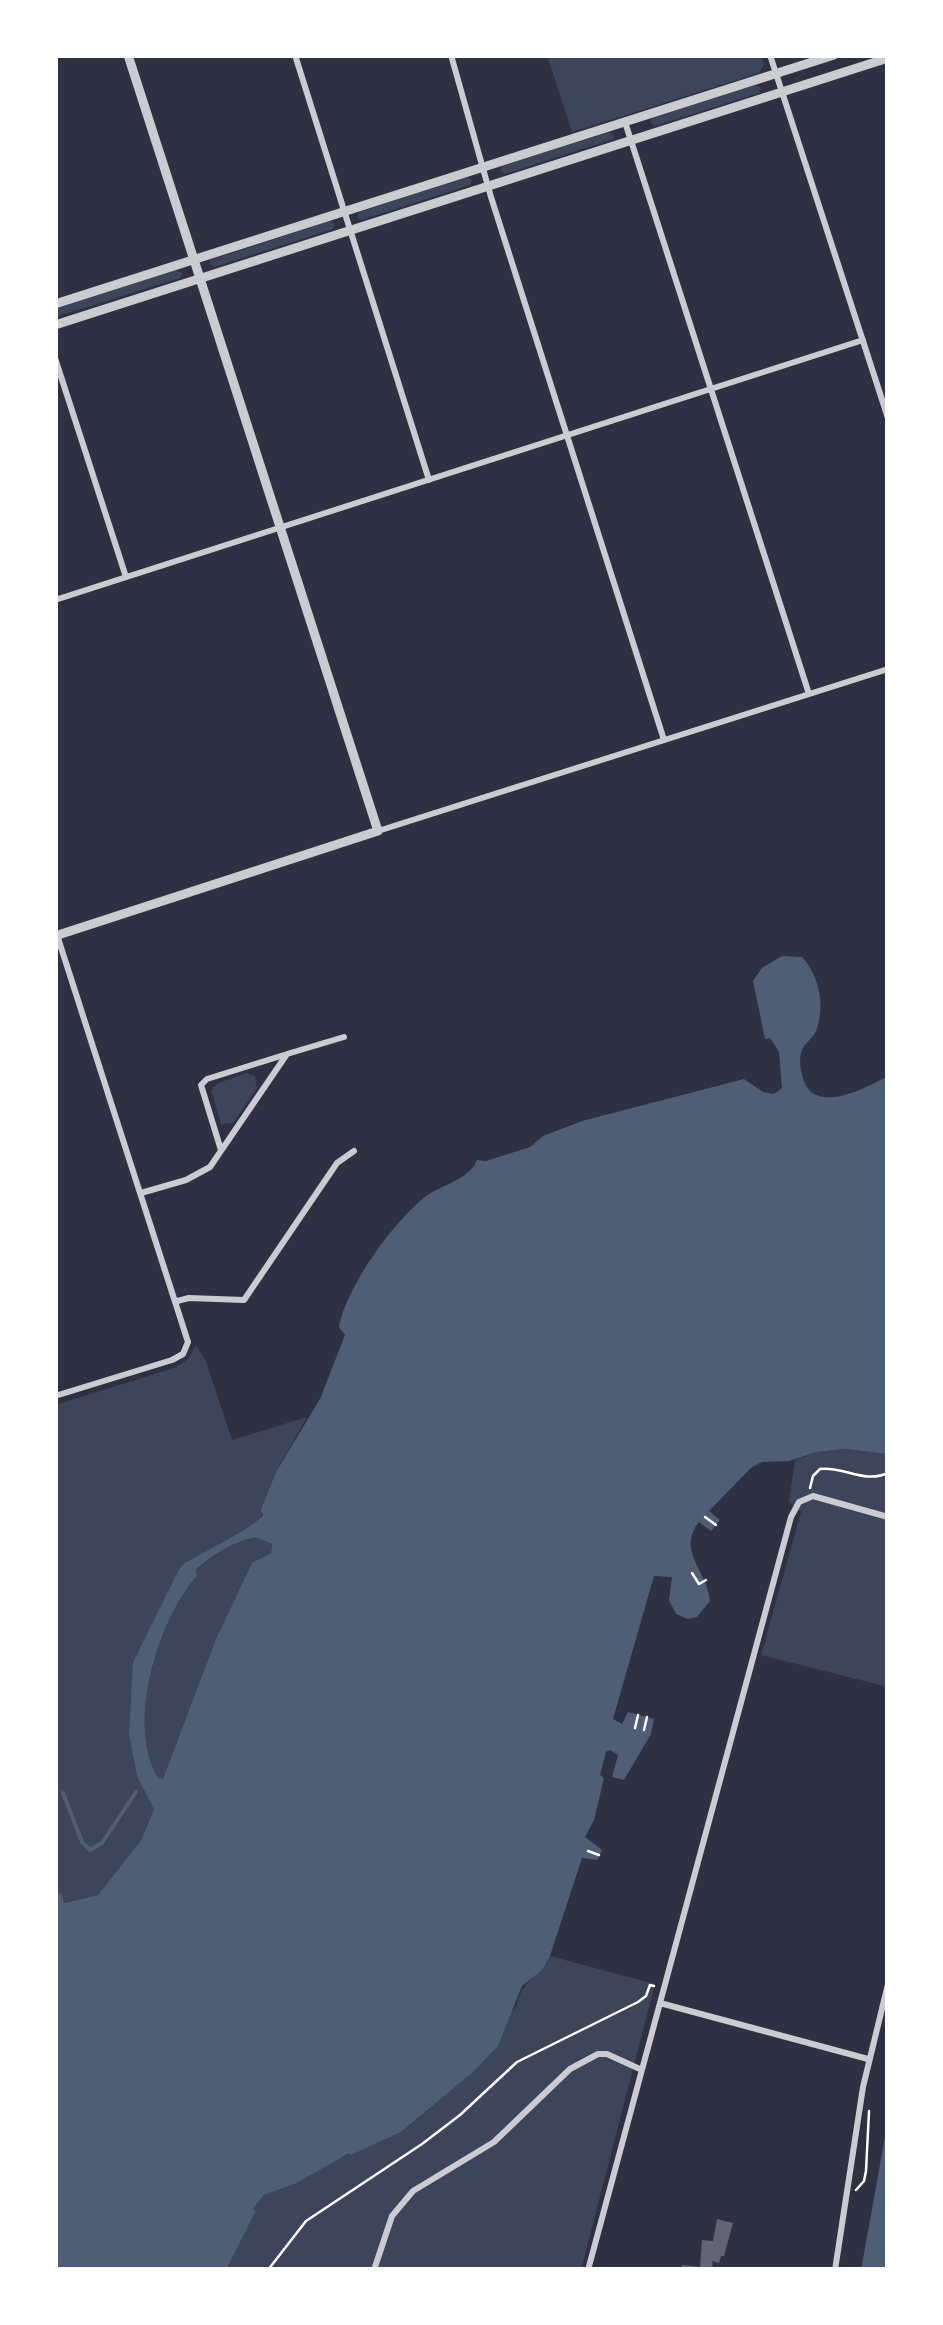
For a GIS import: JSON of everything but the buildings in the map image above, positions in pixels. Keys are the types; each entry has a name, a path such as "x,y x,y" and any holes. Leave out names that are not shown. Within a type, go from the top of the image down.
{"street":[{"path":"128,55 378,831"},
{"path":"295,55 429,480"},
{"path":"451,55 664,740"},
{"path":"770,55 888,418"},
{"path":"55,304 834,55"},
{"path":"55,325 888,58"},
{"path":"625,122 808,694"},
{"path":"55,600 863,340"},
{"path":"55,358 126,578"},
{"path":"55,1396 172,1360 186,1351 187,1336 56,935 888,669"},
{"path":"221,1151 201,1085 206,1079 344,1037"},
{"path":"141,1193 197,1176 210,1167 287,1054"},
{"path":"177,1301 194,1298 238,1302 248,1296 337,1163 354,1151"},
{"path":"588,2270 791,1518 806,1498 833,1500 888,1517"},
{"path":"835,2270 868,2059 888,1984"},
{"path":"660,2003 868,2059"},
{"path":"374,2270 392,2216 414,2191 494,2142 570,2069 598,2054 607,2054 642,2070"}],"path":[{"path":"806,1498 813,1476 820,1469 837,1469 873,1479 888,1473"},
{"path":"705,1517 716,1525"},
{"path":"692,1573 700,1584 706,1580"},
{"path":"635,1728 638,1715"},
{"path":"644,1730 647,1717"},
{"path":"588,1851 599,1855"},
{"path":"268,2270 306,2221 414,2150 517,2062 638,2002 646,1996 650,1985 664,1989"},
{"path":"854,2193 866,2172 870,2102"}],"shaded area":[{"path":"547,55 761,55 764,65 759,73 572,132"},
{"path":"756,85 761,88 759,93 655,126 650,122 652,118"},
{"path":"609,132 613,139 505,174 500,171 502,166"},
{"path":"467,177 472,180 470,185 361,220 357,217 359,212"},
{"path":"330,221 335,224 333,229 214,267 209,264 211,260"},
{"path":"176,270 183,273 180,278 55,317 55,309"},
{"path":"782,956 802,957 817,982 819,1022 800,1058 810,1091 819,1096 843,1095 888,1076 888,1454 845,1449 789,1461 762,1462 752,1467 709,1511 720,1520 711,1531 699,1522 693,1532 692,1552 710,1601 697,1617 688,1619 676,1614 669,1600 672,1577 654,1576 613,1719 622,1724 628,1712 654,1719 651,1734 624,1780 612,1777 618,1755 606,1752 594,1820 585,1837 602,1850 597,1860 582,1858 550,1956 542,1970 522,1986 498,2046 474,2071 401,2132 264,2195 253,2209 256,2211 226,2270 55,2270 55,1895 61,1893 64,1903 98,1895 141,1840 154,1809 137,1776 129,1734 133,1662 178,1571 263,1515 261,1510 276,1472 320,1399 345,1335 339,1327 351,1293 386,1238 426,1196 462,1177 477,1160 486,1161 530,1147 543,1136 582,1121 744,1079 763,1092 774,1094 782,1088 779,1052 770,1038 765,1039 753,981 762,968","holes":["255,1537 272,1544 271,1553 252,1563 216,1639 163,1779 159,1779 149,1757 146,1703 159,1645 170,1619 197,1576 196,1570 209,1559"]},
{"path":"247,1073 255,1076 257,1088 233,1123 221,1124 211,1090 218,1083"},
{"path":"196,1345 205,1359 232,1440 307,1417 276,1472 259,1521 178,1571 133,1662 154,1808 141,1840 98,1895 63,1903 61,1894 55,1894 55,1405 174,1368 188,1359"},
{"path":"845,1449 888,1454 888,1687 761,1655 801,1512 789,1502 795,1460 817,1452"},
{"path":"255,1537 272,1544 271,1553 252,1564 216,1639 164,1779 159,1779 149,1757 145,1732 146,1704 159,1646 183,1595 197,1576 196,1571 223,1550"},
{"path":"550,1956 655,1984 581,2270 226,2270 254,2215 253,2209 264,2195 297,2183 349,2152 401,2132 430,2108 516,2007 522,1990"},
{"path":"888,2120 888,2270 861,2270"}],"waterway":[{"path":"63,1793 82,1842 90,1850 102,1843 136,1792"}]}
